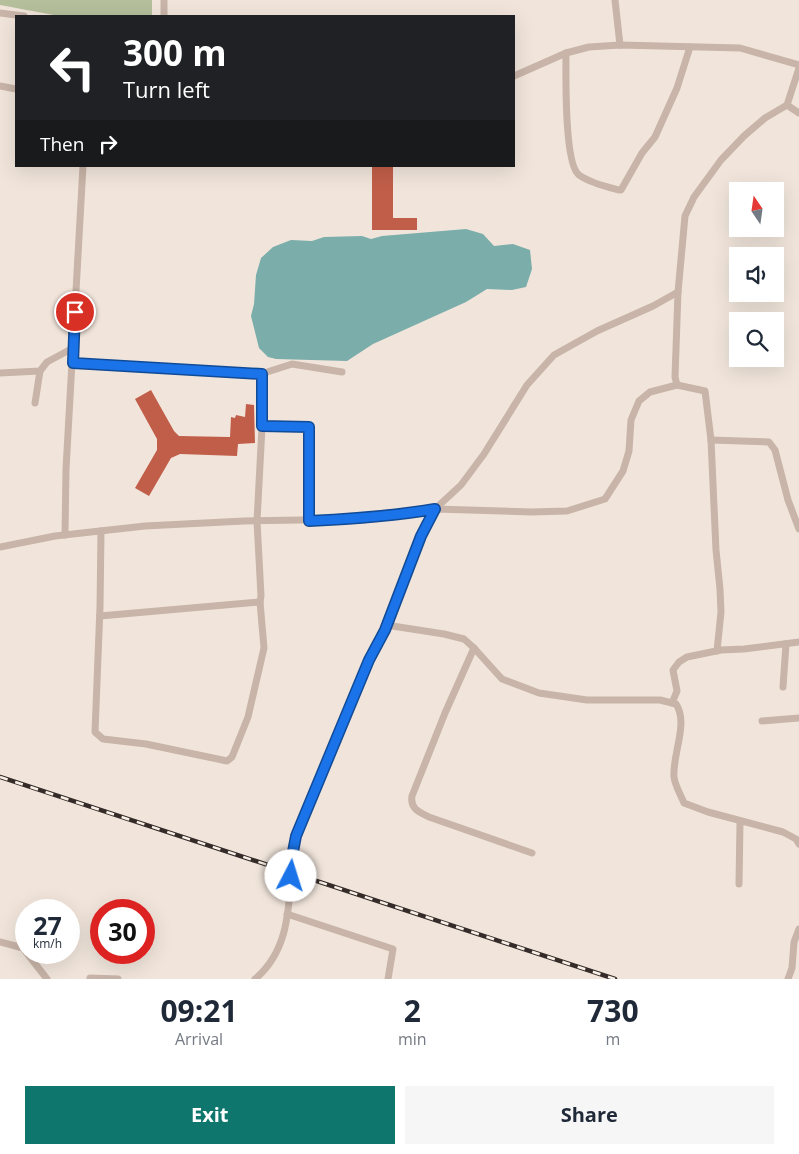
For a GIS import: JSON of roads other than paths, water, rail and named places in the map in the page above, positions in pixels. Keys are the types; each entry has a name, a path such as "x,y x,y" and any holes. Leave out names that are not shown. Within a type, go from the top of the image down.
{"street":[{"path":"164,0 164,15"},
{"path":"615,0 620,45"},
{"path":"0,13 16,15"},
{"path":"515,76 566,52 589,46 740,48 799,66 786,105 744,136 721,160 694,197 685,216 678,292 675,377 677,385"},
{"path":"566,52 566,103 571,156 575,170 579,175 591,181 621,190 642,153 655,136 682,75 690,47"},
{"path":"0,86 15,89"},
{"path":"786,105 799,113"},
{"path":"65,535 66,469 83,167"},
{"path":"256,979 264,972 283,939 288,914 292,857 296,836 369,660 386,625 421,536 435,509 460,485 484,454 527,385 554,355 597,331 653,306 678,292"},
{"path":"35,403 40,371 47,362 73,348"},
{"path":"73,363 262,374 292,364 342,372"},
{"path":"0,372 40,371"},
{"path":"100,531 100,616 95,732 103,739 146,744 227,761 232,757 248,717 264,648 257,521 262,426 262,374"},
{"path":"0,547 65,535 155,526 257,521 362,519 435,509 530,512 567,511 604,499 623,471 629,451 631,420 639,401 650,392 677,385 705,391 721,612 717,651"},
{"path":"262,426 309,427 309,521"},
{"path":"710,440 768,442 775,450 788,500 799,529"},
{"path":"100,616 260,602"},
{"path":"386,625 444,634 464,640 474,648 502,679 539,693 587,700 660,700 676,704 680,710 681,726 675,756 674,779 684,803 740,822 783,832 796,839 799,844"},
{"path":"672,703 677,691 673,670 679,662 687,658 717,651 799,642"},
{"path":"783,687 786,644"},
{"path":"474,648 445,713 412,796 411,804 417,811 430,817 532,853"},
{"path":"762,720 799,718"},
{"path":"739,884 740,822"},
{"path":"288,914 393,949 388,979"},
{"path":"788,979 792,968 794,942 799,929"},
{"path":"0,942 15,946"},
{"path":"35,964 47,979"},
{"path":"90,979 118,979"}],"water":[{"path":"466,229 483,234 494,246 513,244 530,250 532,269 526,287 512,290 487,289 466,302 373,344 347,361 276,359 268,357 259,348 251,316 254,304 256,275 261,258 273,247 291,240 312,241 324,237 362,236 371,239 382,236"}],"railway":[{"path":"0,777 615,979"}]}
